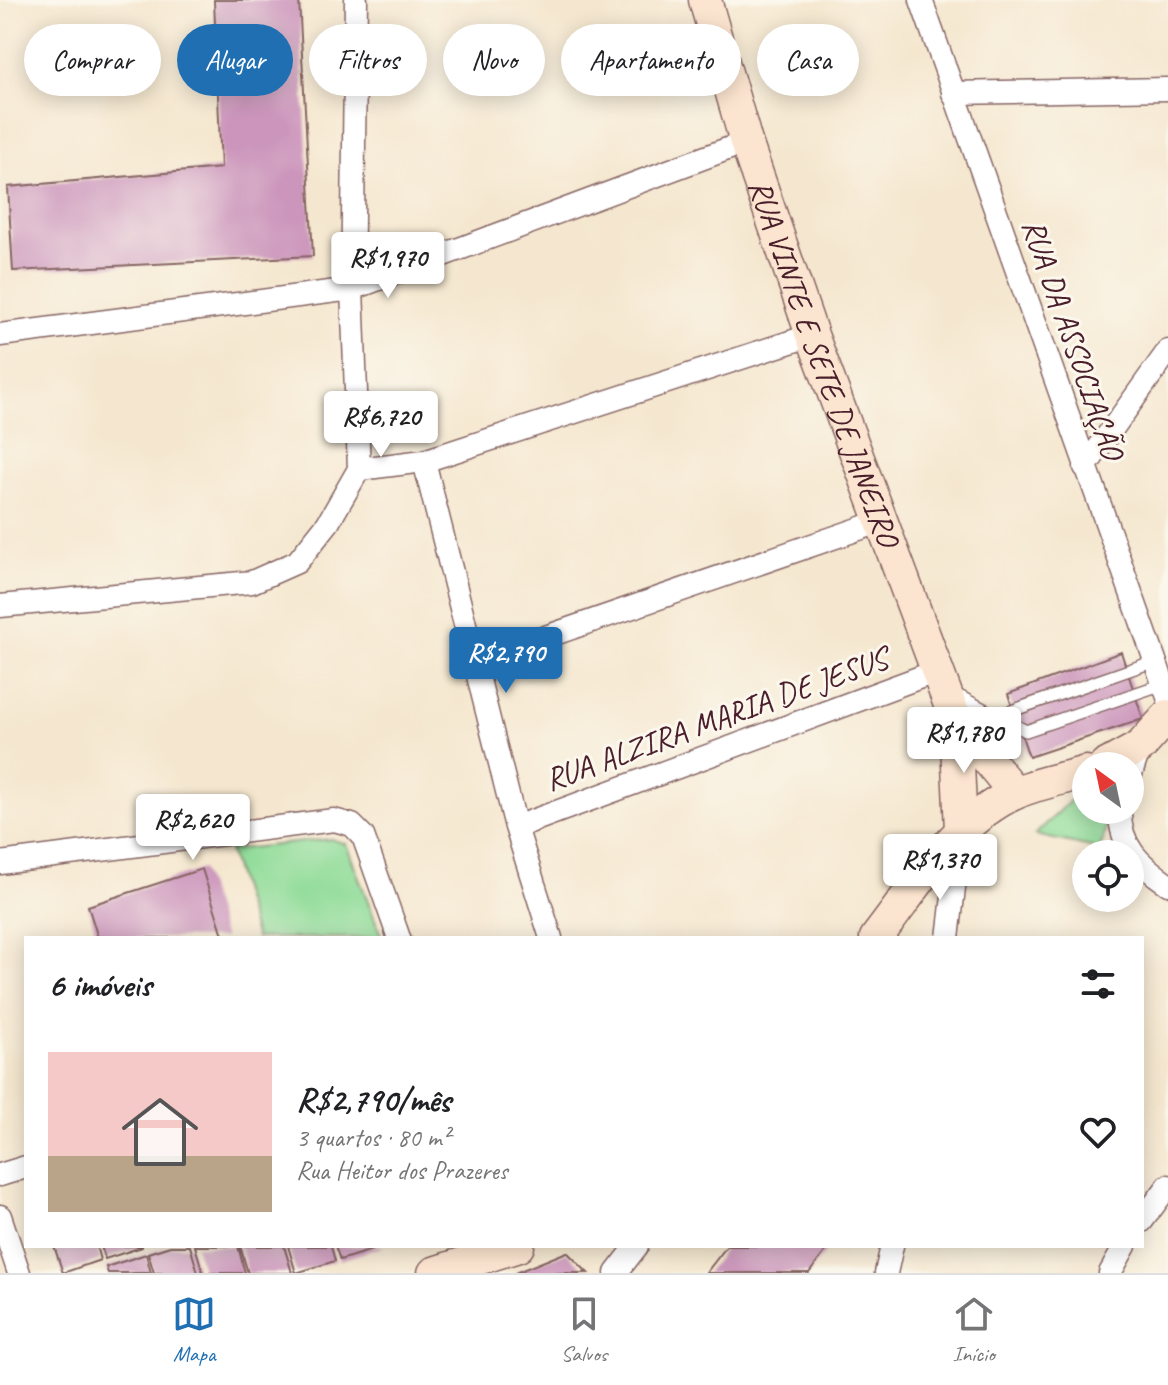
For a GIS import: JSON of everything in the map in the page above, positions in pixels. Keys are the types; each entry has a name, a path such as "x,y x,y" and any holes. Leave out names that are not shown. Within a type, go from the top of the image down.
{"main road":[{"name":"RUA VINTE E SETE DE JANEIRO","path":"705,0 746,142 812,335 879,522 956,721 1015,793"},
{"path":"1131,752 1140,747 1168,716"},
{"name":"RUA VINTE E SETE DE JANEIRO","path":"956,721 961,830"},
{"path":"878,936 961,830 1015,793 1072,776"},
{"path":"434,1273 512,1248"}],"street":[{"path":"0,606 252,582 297,562 328,523 359,469 352,289 356,0"},
{"name":"RUA DA ASSOCIAÇÃO","path":"921,0 1166,691"},
{"path":"953,93 1168,89"},
{"path":"0,335 352,289 746,142"},
{"path":"359,469 424,461 812,335"},
{"path":"1085,467 1168,351"},
{"path":"424,461 516,827 550,936"},
{"path":"473,662 879,522"},
{"name":"RUA ALZIRA MARIA DE JESUS","path":"516,827 940,680"},
{"path":"1138,752 1140,747"},
{"path":"0,863 334,820 352,825 363,836 398,936"},
{"path":"1120,824 1127,845 1142,867 1168,884"},
{"path":"948,936 961,830"},
{"path":"0,1175 24,1168"},
{"path":"1144,1218 1168,1186"},
{"path":"0,1216 19,1273"},
{"path":"616,1273 635,1248"},
{"path":"886,1273 892,1248"},
{"path":"1110,1273 1124,1248"}],"lane":[{"path":"997,716 1155,661"},
{"path":"940,680 1026,731 1166,691"}],"green space":[{"path":"1071,800 1072,824 1105,824 1103,840 1072,840 1072,843 1035,835"},
{"path":"331,839 346,844 381,936 255,936 229,850"}],"building":[{"path":"214,0 299,0 313,256 13,271 8,187 221,168 218,96 293,96 293,24 215,24"},
{"path":"1121,652 1143,719 1029,757 1008,694"},
{"path":"202,869 223,936 97,936 88,906"},
{"path":"55,1248 97,1248 100,1260 63,1273"},
{"path":"102,1248 139,1248 105,1259"},
{"path":"164,1248 191,1248 198,1273 154,1273 148,1253"},
{"path":"196,1248 239,1248 245,1273 203,1273"},
{"path":"241,1248 285,1248 292,1273 248,1273"},
{"path":"289,1248 332,1248 335,1261 296,1273"},
{"path":"336,1248 379,1248 340,1260"},
{"path":"725,1248 828,1248 809,1273 706,1273"},
{"path":"567,1252 588,1273 515,1273"},
{"path":"146,1254 151,1273 108,1273 106,1267"}]}
